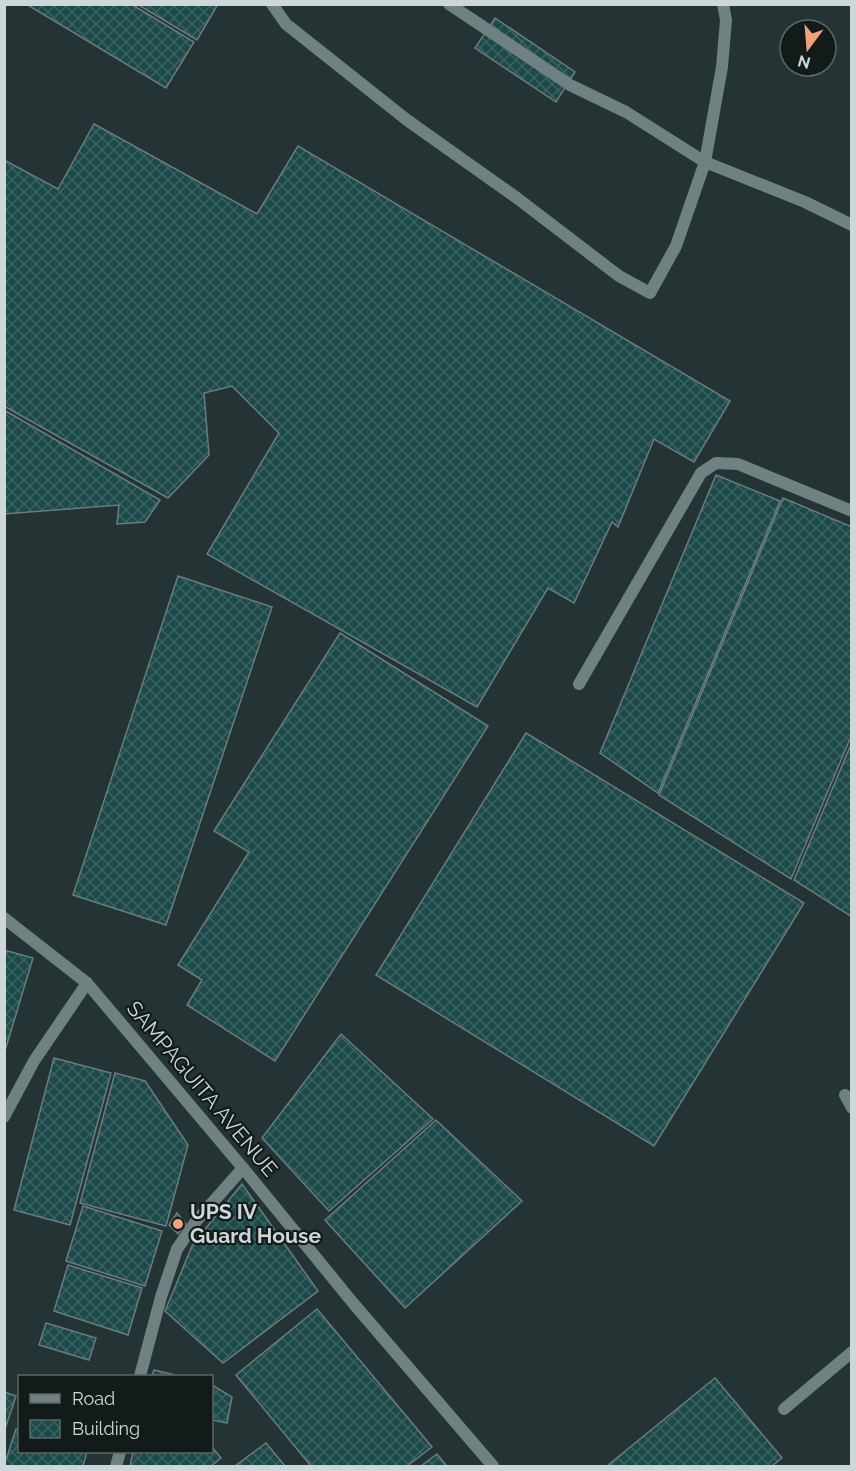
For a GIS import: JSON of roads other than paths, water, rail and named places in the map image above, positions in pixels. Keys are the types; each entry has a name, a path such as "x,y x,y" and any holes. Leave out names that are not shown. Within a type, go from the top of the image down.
{"street":[{"path":"272,4 286,24 407,120 517,198 619,276 650,293 676,246 705,162 722,67 726,20 723,4"},
{"path":"449,4 570,85 626,112 705,162 805,202 852,225"},
{"path":"579,684 701,473 716,463 738,464 852,511"},
{"name":"SAMPAGUITA AVENUE","path":"4,918 87,983 353,1303 493,1467"},
{"path":"4,1117 34,1061 87,983"},
{"path":"845,1095 852,1108"},
{"path":"141,1375 161,1297 177,1249 197,1220 243,1168"},
{"path":"784,1409 852,1352"}],"place":[{"name":"UPS IV Guard House","path":"178,1224"}]}
